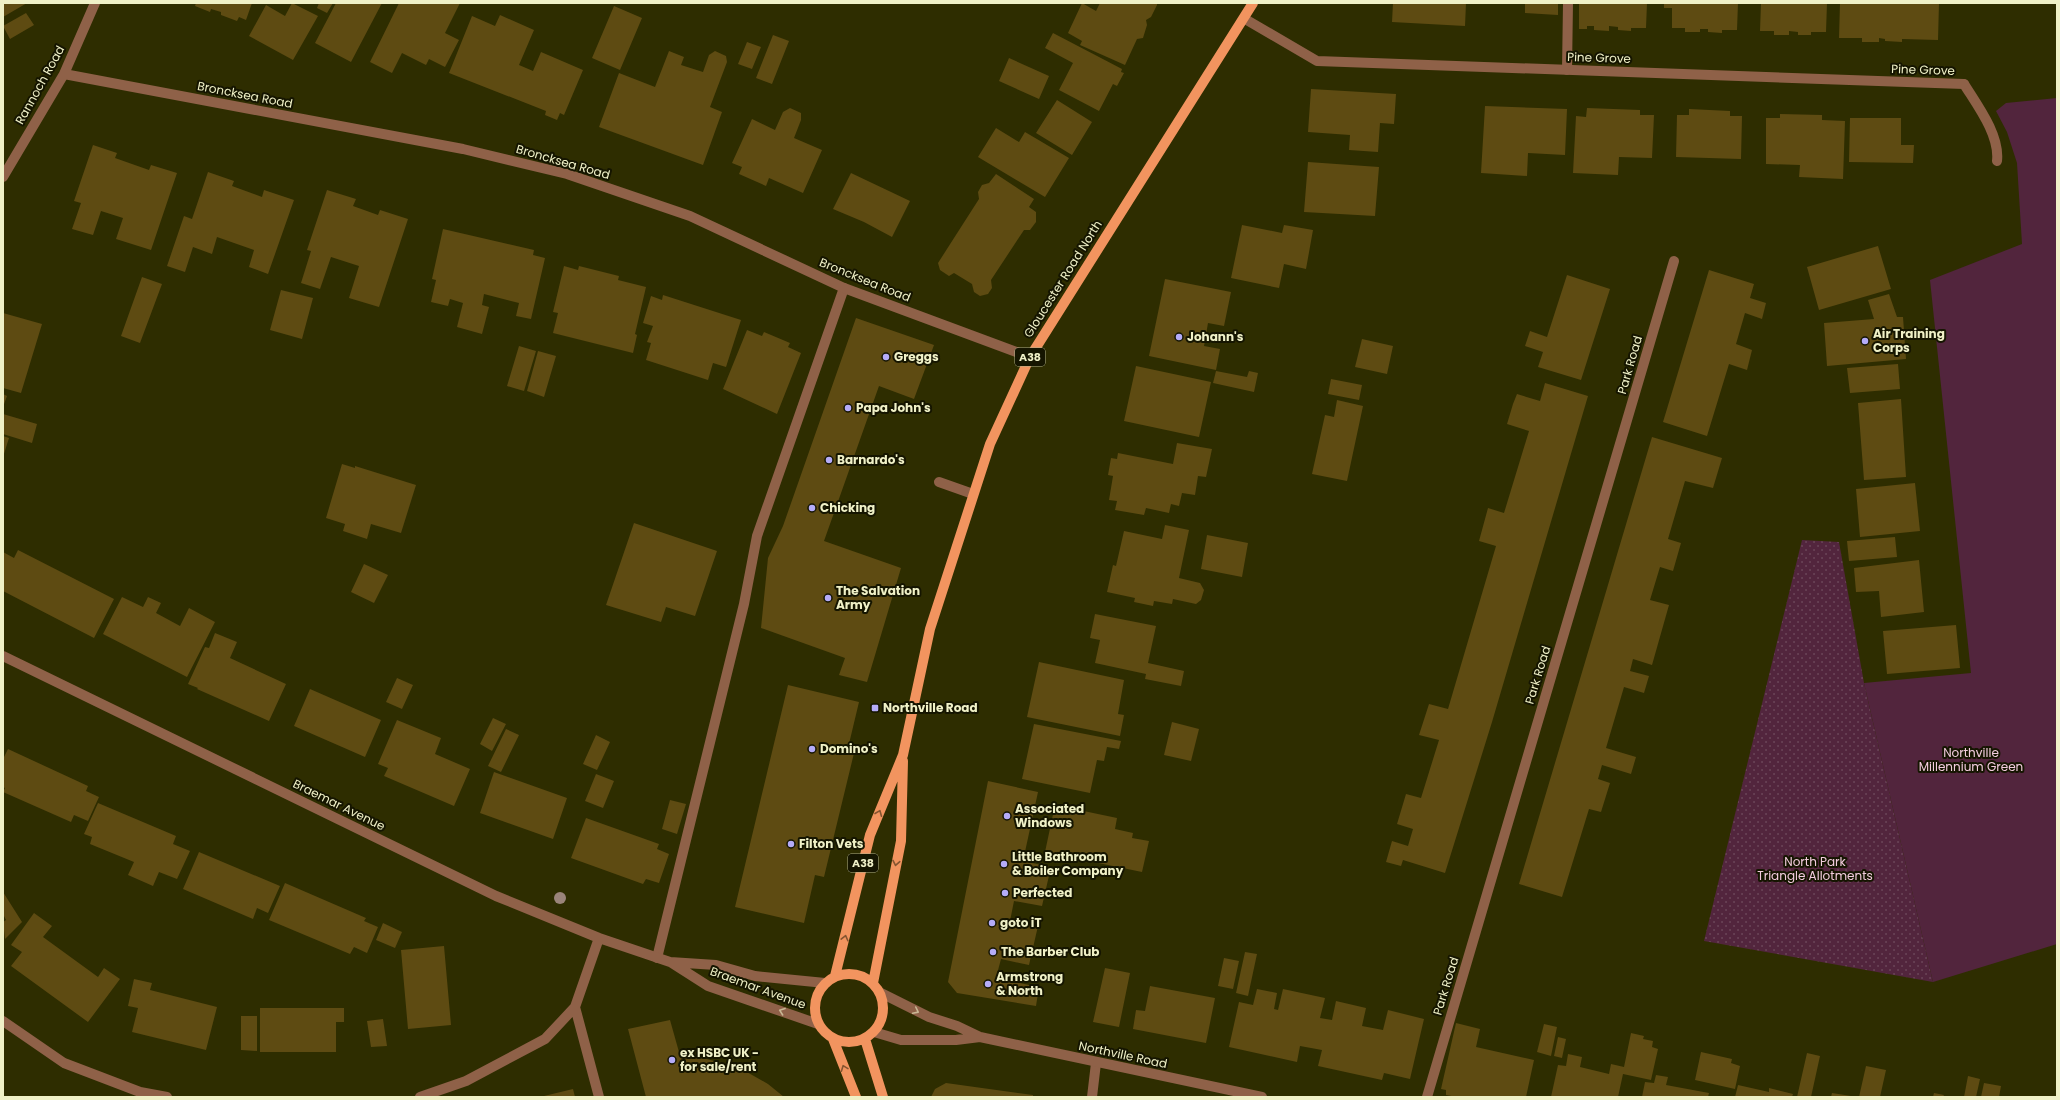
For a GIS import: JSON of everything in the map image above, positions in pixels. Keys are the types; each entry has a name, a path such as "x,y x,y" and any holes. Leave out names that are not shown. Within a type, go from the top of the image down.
{"main road":[{"name":"Gloucester Road North","path":"835,976 870,835 903,755 930,629 990,444 1030,357 1245,19 1253,3"},
{"name":"Gloucester Road North","path":"873,983 901,841 903,755"},
{"path":"833,1039 844,1042 855,1042 865,1039 874,1032 880,1024 884,1003 881,993 873,983 865,977 845,973 835,976 825,983 818,992 815,1002 815,1013 818,1024 833,1039 856,1097"},
{"path":"865,1039 883,1097"}],"street":[{"name":"Rannoch Road","path":"3,177 64,74 95,3"},
{"path":"1567,70 1568,3"},
{"name":"Pine Grove","path":"1245,19 1317,61 1964,84 1984,116 1998,151 1997,161"},
{"name":"Broncksea Road","path":"64,74 463,149 567,174 690,216 844,288 1030,357"},
{"name":"Park Road","path":"1427,1097 1674,261"},
{"path":"657,958 744,604 757,536 844,288"},
{"path":"939,482 973,494"},
{"name":"Braemar Avenue","path":"3,656 496,896 599,938 670,962 716,965 754,976 825,983"},
{"path":"420,1097 466,1081 545,1039 575,1007 599,938"},
{"name":"Braemar Avenue","path":"670,962 708,986 818,1024"},
{"name":"Northville Road","path":"881,993 929,1017 957,1026 980,1038"},
{"path":"575,1007 599,1097"},
{"path":"3,1021 64,1063 140,1092 167,1097"},
{"name":"Northville Road","path":"874,1032 901,1040 980,1038 1262,1097"},
{"path":"1092,1097 1096,1063"}],"green space":[{"name":"Northville Millennium Green","path":"2057,98 2057,944 1933,982 1864,683 1971,673 1930,280 2022,244 2017,163 2007,132 1996,111 2006,103"},
{"name":"North Park Triangle Allotments","path":"1802,540 1839,542 1864,683 1933,982 1704,941"}],"building":[{"path":"3,3 27,3 3,17"},
{"path":"196,3 252,3 246,20 239,17 237,21 221,15 221,12 211,9 210,12 195,6"},
{"path":"292,3 318,16 293,60 249,36 266,5 285,16"},
{"path":"319,3 333,3 327,13 317,8"},
{"path":"336,3 382,3 351,62 315,43"},
{"path":"399,3 460,3 445,33 459,40 445,67 429,59 426,65 402,53 392,73 370,62"},
{"path":"1082,3 1096,11 1100,3 1157,3 1151,17 1146,20 1147,25 1143,38 1137,39 1125,65 1080,45 1082,41 1068,33"},
{"path":"1393,3 1466,3 1465,26 1392,22"},
{"path":"1525,3 1558,3 1558,15 1525,13"},
{"path":"1579,3 1647,3 1646,28 1631,28 1631,31 1618,30 1618,27 1609,26 1609,31 1594,30 1594,26 1587,26 1587,29 1579,29"},
{"path":"1664,3 1738,3 1737,30 1722,30 1722,33 1708,32 1708,29 1700,29 1700,32 1685,32 1685,28 1672,28 1672,8 1664,8"},
{"path":"1761,3 1827,3 1826,32 1811,32 1811,35 1798,35 1798,32 1789,31 1789,35 1774,35 1774,31 1760,31"},
{"path":"1840,3 1939,3 1938,40 1902,39 1902,42 1885,41 1885,39 1879,38 1879,42 1862,42 1862,38 1839,38"},
{"path":"614,6 642,18 620,70 592,58"},
{"path":"26,13 34,25 10,39 3,26"},
{"path":"500,15 534,30 519,65 533,71 541,52 583,70 564,115 560,113 557,120 545,115 546,111 449,73 472,16 495,26"},
{"path":"1053,33 1122,69 1121,72 1124,73 1117,86 1113,84 1099,111 1059,90 1073,63 1045,48"},
{"path":"773,35 789,41 772,84 756,78"},
{"path":"747,42 761,47 752,69 738,64"},
{"path":"669,51 684,57 681,65 703,72 709,55 715,51 726,56 727,62 710,107 722,112 703,165 599,127 619,73 655,87"},
{"path":"1009,58 1049,76 1039,99 999,81"},
{"path":"1311,89 1396,94 1394,124 1380,123 1378,152 1349,150 1350,135 1308,132"},
{"path":"1057,100 1092,122 1072,155 1036,133"},
{"path":"1485,106 1567,109 1565,155 1528,153 1527,176 1481,173"},
{"path":"790,108 801,113 801,120 794,138 822,150 803,193 769,178 766,186 739,174 742,167 732,163 752,119 775,130 783,112"},
{"path":"1587,108 1640,110 1640,115 1654,115 1652,158 1619,157 1618,175 1573,173 1576,116 1586,117"},
{"path":"1689,109 1730,111 1730,116 1742,116 1741,159 1676,157 1677,115 1689,115"},
{"path":"1780,114 1822,115 1822,120 1845,121 1843,179 1799,177 1800,165 1766,164 1766,118 1780,118"},
{"path":"1850,118 1901,118 1901,145 1914,145 1913,163 1849,162"},
{"path":"996,128 1019,142 1025,132 1069,158 1045,197 978,157"},
{"path":"93,145 117,153 115,158 149,170 151,165 177,173 151,250 116,239 123,218 101,211 93,235 72,229 81,203 74,201"},
{"path":"1308,162 1379,167 1375,216 1304,212"},
{"path":"208,172 234,181 232,186 262,197 264,190 294,200 268,274 249,267 254,250 217,237 212,254 193,247 185,272 167,266 184,216 192,219"},
{"path":"851,173 910,201 892,237 864,222 833,209"},
{"path":"996,174 1034,199 1029,207 1036,212 1036,222 1030,230 1024,230 991,280 992,288 988,294 980,296 974,292 972,284 954,273 949,276 940,270 938,263 979,199 978,192 982,185 989,183"},
{"path":"327,190 356,199 353,206 378,215 380,210 408,219 379,307 349,298 359,266 331,257 320,289 301,283 311,251 307,250"},
{"path":"1242,225 1282,233 1284,225 1313,230 1306,269 1284,264 1279,288 1231,278"},
{"path":"443,229 534,250 533,255 545,258 531,319 516,316 519,303 484,294 482,305 489,307 482,334 457,327 463,303 450,299 448,306 431,302 436,280 432,279"},
{"path":"1878,246 1891,289 1819,310 1807,267"},
{"path":"564,266 578,270 579,266 619,276 618,280 646,287 635,334 637,335 633,353 553,333 558,313 553,312"},
{"path":"1709,270 1754,284 1750,298 1766,303 1762,319 1745,313 1736,344 1752,350 1747,370 1729,364 1707,436 1663,422"},
{"path":"1567,275 1610,289 1581,380 1538,367 1543,352 1525,346 1530,331 1547,337"},
{"path":"142,277 162,284 140,343 121,336"},
{"path":"1165,279 1231,292 1224,326 1208,323 1204,346 1220,349 1216,370 1149,356"},
{"path":"281,290 313,298 302,339 270,330"},
{"name":"Air Training Corps","path":"1889,294 1897,317 1903,317 1906,359 1827,366 1824,323 1874,319 1868,300"},
{"path":"663,295 741,320 726,367 713,363 708,380 646,360 651,343 647,342 653,326 643,323 651,296 662,300"},
{"path":"3,313 42,324 21,393 3,388"},
{"path":"856,318 934,345 914,399 879,386 824,541 901,568 867,682 839,675 845,658 761,628 768,558 783,526"},
{"path":"747,330 762,336 764,332 790,343 788,347 801,353 777,414 723,389"},
{"path":"1362,339 1393,346 1387,374 1355,367"},
{"path":"519,346 536,351 524,391 507,386"},
{"path":"538,351 556,356 544,397 527,391"},
{"path":"1898,364 1900,389 1850,393 1847,368"},
{"path":"1136,366 1211,382 1199,437 1124,421"},
{"path":"1216,371 1247,377 1249,371 1258,373 1254,392 1213,383"},
{"path":"1331,379 1362,385 1359,400 1328,394"},
{"path":"1545,383 1588,396 1492,722 1445,873 1403,860 1401,866 1386,862 1392,841 1408,846 1413,829 1397,824 1406,794 1421,798 1439,740 1419,735 1429,704 1448,709 1496,546 1479,541 1488,508 1504,513 1529,431 1507,424 1513,404 1517,394 1540,401"},
{"path":"3,394 7,396 3,407"},
{"path":"1901,399 1906,477 1864,480 1858,403"},
{"path":"1337,400 1363,406 1347,481 1312,474 1325,415 1334,417"},
{"path":"3,414 37,424 32,443 3,434"},
{"path":"3,436 9,438 3,457"},
{"path":"1652,437 1722,458 1713,488 1685,481 1668,539 1681,543 1673,571 1660,567 1650,600 1669,605 1652,665 1633,659 1630,671 1649,676 1644,693 1624,687 1606,748 1636,757 1631,774 1602,765 1598,779 1610,783 1601,812 1589,809 1562,897 1519,884"},
{"path":"1177,443 1212,449 1206,477 1198,476 1195,495 1182,493 1179,506 1171,504 1169,513 1146,508 1144,515 1115,510 1117,501 1109,500 1113,476 1108,475 1111,458 1117,459 1118,453 1173,464"},
{"path":"342,464 355,468 355,466 416,485 401,533 371,524 367,539 343,531 345,524 326,518"},
{"path":"1915,483 1920,531 1860,537 1856,489"},
{"path":"634,523 717,551 695,616 666,607 661,622 606,605"},
{"path":"1165,525 1189,530 1179,578 1200,583 1204,590 1201,600 1196,604 1173,599 1172,604 1154,601 1153,606 1134,602 1135,598 1107,592 1113,565 1116,566 1124,531 1162,539"},
{"path":"1207,535 1248,543 1242,577 1201,569"},
{"path":"1895,537 1897,557 1849,561 1847,541"},
{"path":"18,550 114,599 94,638 3,591 3,552 14,558"},
{"path":"1919,560 1924,612 1881,617 1879,591 1856,592 1854,568"},
{"path":"364,564 388,575 374,603 351,592"},
{"path":"122,597 143,607 148,597 161,603 156,613 180,626 189,608 215,622 187,677 103,634"},
{"path":"1095,614 1156,626 1148,663 1184,671 1181,686 1145,679 1146,674 1095,663 1100,640 1090,638"},
{"path":"1956,625 1960,668 1887,674 1883,631"},
{"path":"215,633 237,642 230,658 286,684 269,721 188,684 205,647 209,648"},
{"path":"1039,662 1124,680 1118,714 1124,715 1120,736 1027,717"},
{"path":"397,678 413,685 402,709 386,702"},
{"path":"788,685 859,702 848,748 855,749 824,877 815,875 804,923 735,907"},
{"path":"310,689 381,720 365,757 294,726"},
{"path":"493,718 506,724 492,751 480,744"},
{"path":"397,720 441,738 435,754 470,769 454,806 384,776 388,768 378,764"},
{"path":"1172,722 1199,729 1191,761 1164,755"},
{"path":"1034,724 1121,741 1119,749 1107,747 1104,761 1097,760 1090,793 1022,779"},
{"path":"506,729 519,735 501,772 488,766"},
{"path":"596,735 610,742 597,770 583,764"},
{"path":"8,749 88,786 86,791 99,797 88,821 74,815 71,822 3,792 5,788 3,787 3,759"},
{"path":"494,772 567,798 553,839 480,813"},
{"path":"596,774 614,781 603,808 585,801"},
{"path":"988,781 1038,792 1023,861 1051,867 1042,906 1014,901 1010,921 1038,926 1029,965 1001,959 996,978 1039,987 1036,1006 957,993 948,982"},
{"path":"670,800 686,804 677,834 662,829"},
{"path":"98,803 176,836 173,844 190,851 177,879 159,872 153,886 128,875 134,862 90,844 92,837 84,834"},
{"path":"1055,805 1117,818 1115,829 1133,833 1132,838 1149,841 1142,872 1045,852"},
{"path":"586,818 659,844 657,849 669,854 659,883 646,879 643,884 571,858"},
{"path":"199,852 280,886 268,913 257,908 253,919 183,889"},
{"path":"285,883 366,918 364,921 378,927 367,953 354,947 350,954 269,920"},
{"path":"3,892 22,922 5,939 3,922 6,920 3,914"},
{"path":"34,913 52,926 43,937 98,977 104,968 120,979 88,1022 11,966 22,952 11,945"},
{"path":"383,923 402,932 395,948 376,940"},
{"path":"444,946 451,1025 408,1029 401,950"},
{"path":"1245,952 1257,954 1248,996 1236,993"},
{"path":"1224,958 1239,961 1233,989 1218,986"},
{"path":"1105,968 1130,973 1119,1027 1093,1022"},
{"path":"134,979 152,983 150,990 217,1007 206,1050 132,1032 138,1008 128,1006"},
{"path":"1150,986 1215,998 1206,1043 1133,1029 1136,1010 1145,1011"},
{"path":"1257,989 1277,993 1274,1009 1278,1010 1283,989 1325,998 1320,1018 1332,1020 1336,1001 1366,1008 1362,1026 1383,1030 1388,1010 1424,1019 1410,1079 1384,1073 1382,1080 1318,1066 1322,1050 1300,1046 1297,1062 1229,1047 1239,1002 1253,1005"},
{"path":"260,1008 344,1008 344,1022 336,1022 336,1052 260,1052"},
{"path":"241,1016 257,1016 257,1051 241,1050"},
{"path":"383,1019 387,1046 371,1047 367,1021"},
{"name":"ex HSBC UK - for sale/rent","path":"670,1020 679,1052 738,1067 768,1084 784,1097 646,1097 628,1029"},
{"path":"1456,1023 1480,1029 1476,1047 1534,1060 1526,1097 1457,1097 1446,1095 1446,1090 1441,1089"},
{"path":"1544,1024 1557,1027 1551,1056 1537,1052"},
{"path":"1631,1033 1644,1036 1643,1039 1653,1041 1652,1047 1658,1049 1651,1080 1623,1074 1618,1097 1551,1097 1558,1065 1566,1066 1568,1054 1582,1057 1580,1067 1609,1074 1611,1064 1624,1067"},
{"path":"1558,1037 1566,1039 1562,1058 1554,1056"},
{"path":"1701,1052 1732,1059 1731,1063 1740,1066 1735,1089 1695,1080"},
{"path":"1807,1053 1820,1056 1811,1097 1797,1097"},
{"path":"1866,1066 1886,1070 1880,1097 1859,1097"},
{"path":"1656,1075 1668,1077 1666,1085 1709,1093 1708,1097 1642,1097 1645,1082 1654,1083"},
{"path":"1968,1076 1980,1079 1976,1097 1964,1097"},
{"path":"946,1083 1033,1095 1033,1097 931,1097 935,1089"},
{"path":"1984,1083 2001,1086 1999,1097 1981,1097"},
{"path":"1738,1085 1769,1092 1769,1088 1793,1094 1792,1097 1735,1097"},
{"path":"573,1089 575,1097 544,1097 544,1096"},
{"path":"1832,1093 1851,1096 1851,1097 1831,1097"},
{"path":"1934,1093 1944,1095 1943,1097 1933,1097"}],"place":[{"name":"Johann's","path":"1179,337"},
{"name":"Air Training Corps","path":"1865,341"},
{"name":"Greggs","path":"886,357"},
{"name":"Papa John's","path":"848,408"},
{"name":"Barnardo's","path":"829,460"},
{"name":"Chicking","path":"812,508"},
{"name":"The Salvation Army","path":"828,598"},
{"name":"Northville Road","path":"875,708"},
{"name":"Domino's","path":"812,749"},
{"name":"Associated Windows","path":"1007,816"},
{"name":"Filton Vets","path":"791,844"},
{"name":"Little Bathroom & Boiler Company","path":"1004,864"},
{"name":"Perfected","path":"1005,893"},
{"name":"goto iT","path":"992,923"},
{"name":"The Barber Club","path":"993,952"},
{"name":"Armstrong & North","path":"988,984"},
{"name":"ex HSBC UK - for sale/rent","path":"672,1060"}]}
